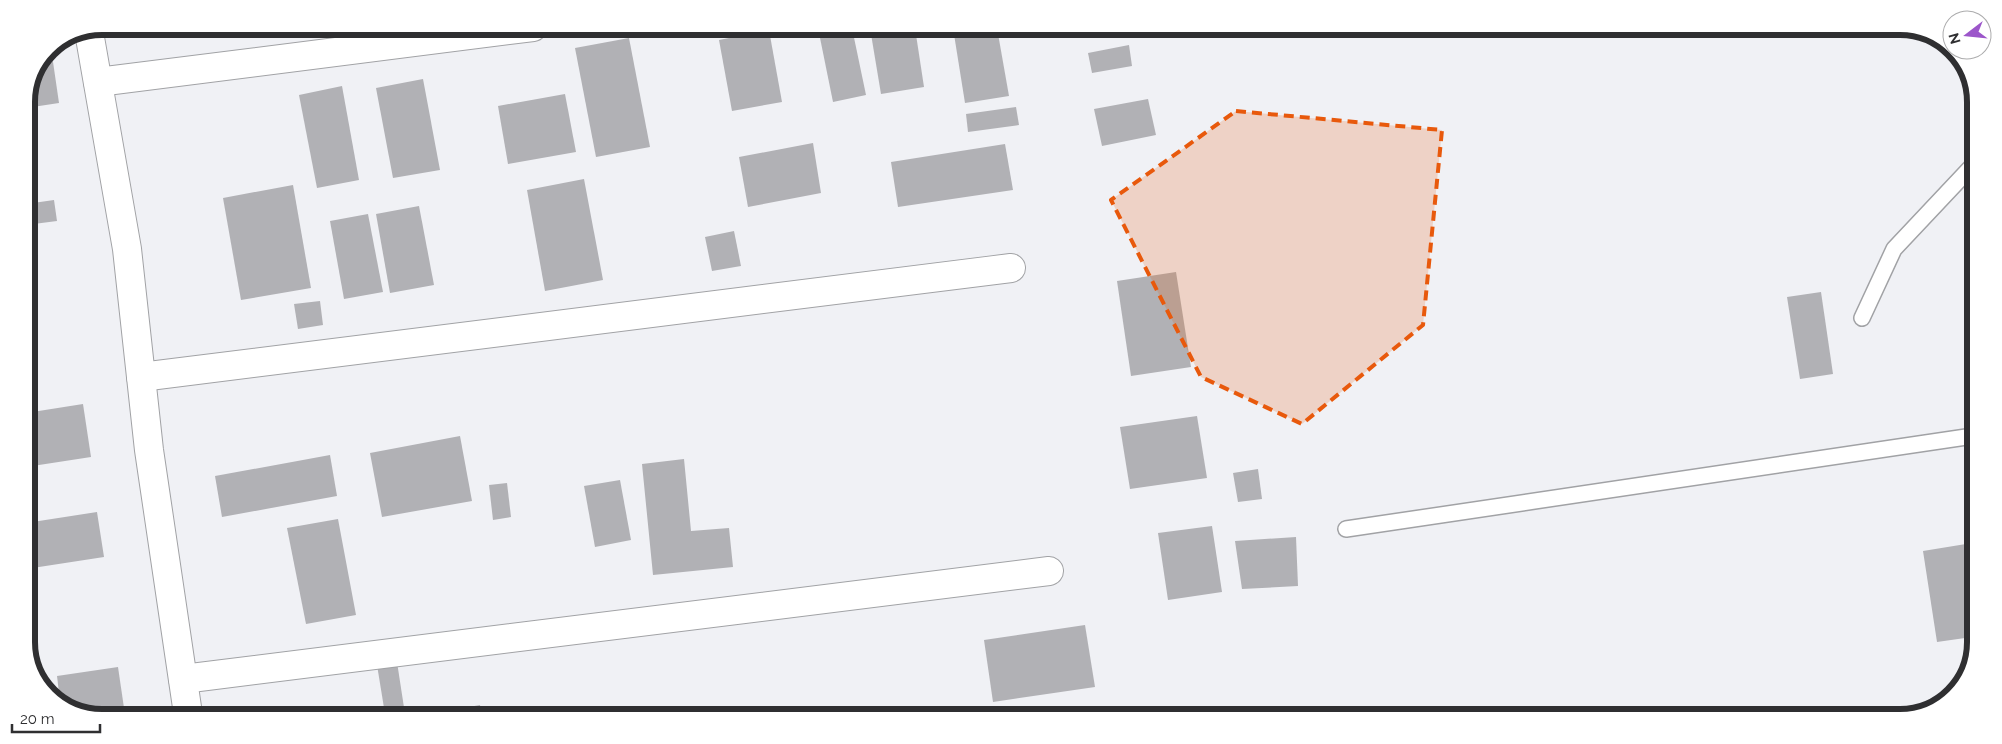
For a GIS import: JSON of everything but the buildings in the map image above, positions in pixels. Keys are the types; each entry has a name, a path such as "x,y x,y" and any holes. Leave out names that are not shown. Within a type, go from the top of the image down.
{"street":[{"path":"98,82 471,35"},
{"path":"90,36 127,249 149,450 187,709"},
{"path":"141,377 1011,268"},
{"path":"183,679 1049,571"}],"lane":[{"path":"1862,318 1894,249 1967,171"},
{"path":"1346,529 1967,437"}],"highlighted area":[{"path":"1236,111 1442,130 1423,325 1302,424 1201,377 1111,200"}]}
